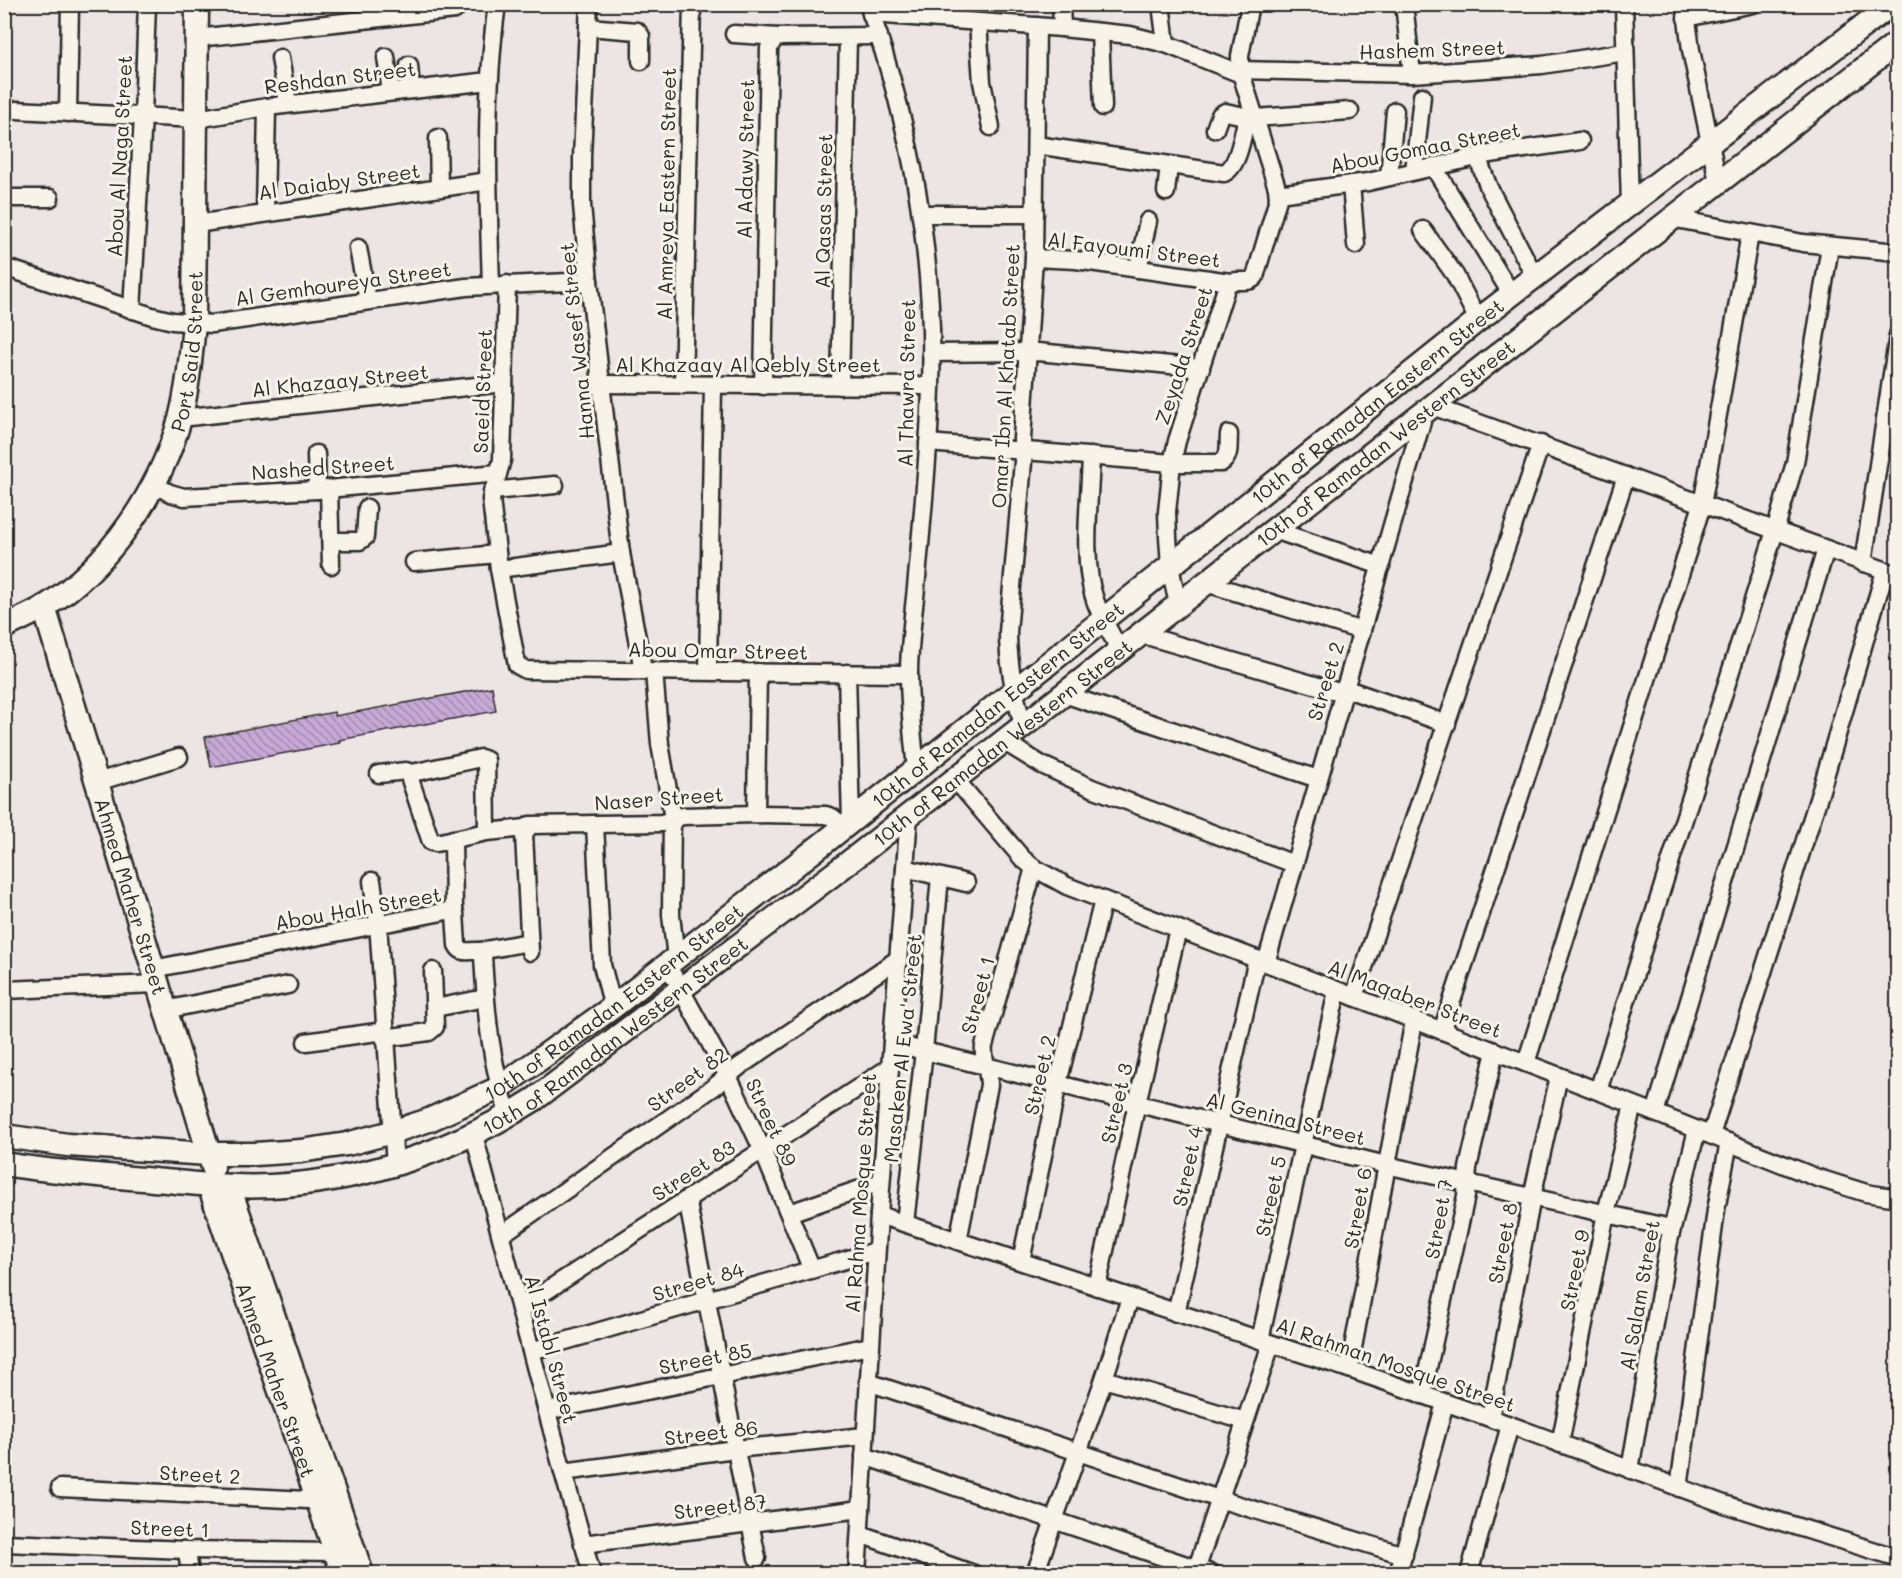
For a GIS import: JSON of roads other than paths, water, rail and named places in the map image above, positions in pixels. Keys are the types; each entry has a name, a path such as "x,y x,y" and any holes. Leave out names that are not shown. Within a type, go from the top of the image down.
{"street":[{"path":"68,112 70,4"},
{"name":"Abou Al Naga Street","path":"132,310 147,4"},
{"name":"Port Said Street","path":"4,627 44,607 69,589 101,558 136,513 153,484 180,418 189,372 194,324 197,4"},
{"name":"Saeid Street","path":"497,4 489,81 488,181 499,285 504,383 502,460 491,498 498,561 515,660 517,665 526,670"},
{"name":"Hanna Wasef Street","path":"590,4 581,181 589,281 621,553 649,671 673,820 672,961"},
{"name":"Al Amreya Eastern Street","path":"683,385 692,4"},
{"path":"1061,4 1062,28"},
{"path":"1161,4 1166,44"},
{"name":"Zeyada Street","path":"1178,605 1170,567 1167,513 1172,463 1177,441 1230,282 1250,281 1254,278 1277,205 1278,194 1251,117 1241,72 1240,56 1250,4"},
{"path":"1404,4 1412,74"},
{"path":"1624,4 1625,52 1636,200 1666,222 1830,246 1898,252"},
{"path":"1718,182 1685,11 1753,4"},
{"name":"10th of Ramadan Eastern Street","path":"4,1136 68,1145 209,1154 301,1151 347,1144 392,1132 429,1120 499,1088 613,1007 847,825 1495,307 1892,4"},
{"path":"869,9 978,22 1142,37 1241,72"},
{"name":"Al Thawra Street","path":"869,9 904,124 922,214 931,352 928,443 909,674 916,770"},
{"path":"197,38 455,10"},
{"path":"978,22 982,82 991,127"},
{"name":"Omar Ibn Al Khatab Street","path":"1023,725 1013,692 1008,632 1023,462 1027,352 1034,258 1037,26"},
{"path":"588,27 637,31 641,36 641,61"},
{"path":"1100,32 1103,107"},
{"path":"734,34 848,38 879,36"},
{"name":"Al Adawy Street","path":"763,386 768,52 771,43 779,37"},
{"name":"Al Qasas Street","path":"840,386 848,38"},
{"name":"10th of Ramadan Western Street","path":"4,1164 67,1173 219,1185 271,1186 313,1182 395,1165 474,1135 509,1115 535,1099 844,866 1898,42"},
{"name":"Hashem Street","path":"1241,72 1412,74 1542,65 1625,52"},
{"path":"386,57 391,92"},
{"path":"280,58 288,105"},
{"path":"409,65 411,90"},
{"name":"Reshdan Street","path":"16,110 197,119 267,107 489,81"},
{"path":"1414,171 1422,96"},
{"path":"265,213 267,107"},
{"path":"1215,129 1222,112 1251,117 1350,111"},
{"path":"1389,177 1395,111"},
{"path":"1036,145 1219,173 1228,171 1234,165 1251,117"},
{"path":"438,138 439,188"},
{"name":"Abou Gomaa Street","path":"1278,194 1389,177 1477,156 1580,141"},
{"path":"1477,156 1489,188 1535,277"},
{"path":"1166,192 1168,165"},
{"path":"1433,166 1495,307 1514,341"},
{"name":"Al Daiaby Street","path":"196,224 488,181"},
{"path":"1351,184 1356,246"},
{"path":"4,198 50,198"},
{"path":"922,214 1035,214"},
{"path":"1138,269 1148,221"},
{"path":"1423,230 1455,275 1495,307"},
{"path":"1526,1064 1702,505 1750,234"},
{"path":"1598,1091 1795,463 1830,246"},
{"path":"358,248 368,301"},
{"name":"Al Fayoumi Street","path":"1034,258 1076,260 1230,282"},
{"name":"Al Gemhoureya Street","path":"6,272 163,319 194,324 212,324 499,285 589,281"},
{"path":"1863,563 1898,335"},
{"path":"931,352 1027,352 1201,368"},
{"name":"Al Khazaay Street","path":"180,418 504,383"},
{"name":"Al Khazaay Al Qebly Street","path":"601,384 931,386"},
{"path":"708,671 713,385"},
{"path":"1429,408 1541,444 1891,573"},
{"name":"Street 2","path":"1261,961 1294,864 1343,691 1429,408"},
{"path":"928,443 1172,463 1224,461 1228,455 1229,434"},
{"path":"1354,997 1541,444"},
{"path":"316,454 332,565"},
{"path":"1091,456 1089,571 1095,601 1120,650"},
{"name":"Nashed Street","path":"153,484 184,497 323,490 498,473"},
{"path":"1442,1031 1626,476"},
{"path":"492,491 555,485"},
{"path":"330,541 360,541 366,537 366,508"},
{"path":"1274,530 1381,566"},
{"path":"1655,1113 1826,549"},
{"path":"414,562 498,561 621,553"},
{"name":"Al Salam Street","path":"1630,1470 1671,1228 1821,790 1891,573"},
{"path":"1206,583 1362,631"},
{"name":"Ahmed Maher Street","path":"44,607 219,1185 327,1501 362,1574"},
{"path":"1140,634 1343,691 1447,724"},
{"name":"Abou Omar Street","path":"526,670 909,674"},
{"path":"756,814 758,672"},
{"path":"847,673 847,825"},
{"path":"1064,694 1318,779"},
{"path":"1003,741 1042,765 1092,788 1294,864"},
{"path":"948,744 959,775"},
{"path":"97,782 179,757"},
{"path":"379,774 404,771 412,773 481,758 486,760 487,832"},
{"path":"412,773 410,779 430,840 436,843 453,839 454,911"},
{"name":"Al Maqaber Street","path":"959,775 1010,845 1034,868 1051,879 1840,1186 1898,1198"},
{"name":"Naser Street","path":"453,839 487,832 526,828 534,824 662,823 683,816 826,815 847,825"},
{"name":"Al Rahma Mosque Street","path":"857,1574 876,1251 909,815"},
{"path":"595,824 602,965 613,1007"},
{"path":"509,1115 499,1088 490,1047 483,956 480,951 529,947 524,834 526,828"},
{"path":"825,842 844,866"},
{"path":"905,868 966,883"},
{"name":"Street 1","path":"958,1241 989,1085 984,1047 1034,868"},
{"name":"Masaken Al Ewa' Street","path":"905,1223 940,877"},
{"path":"372,881 378,924 395,1165"},
{"name":"Street 2","path":"1021,1262 1058,1083 1102,900"},
{"name":"Abou Halh Street","path":"4,990 155,977 378,924 449,910 454,911 459,949 466,952 480,951"},
{"name":"Street 3","path":"1097,1287 1178,929"},
{"name":"Street 82","path":"501,1235 898,959"},
{"name":"Street 89","path":"672,961 681,989 728,1076 762,1149 812,1270"},
{"name":"Street 4","path":"1176,1312 1218,1122 1261,961"},
{"path":"306,1042 432,1030 436,1023 433,970"},
{"path":"165,1010 288,985"},
{"name":"Street 5","path":"1201,1572 1219,1499 1245,1421 1266,1342 1304,1144 1337,991"},
{"path":"435,1008 485,998"},
{"name":"Street 6","path":"1349,1369 1414,1020"},
{"name":"Al Genina Street","path":"892,1043 1386,1165 1671,1228"},
{"name":"Street 7","path":"1422,1395 1466,1196 1468,1168 1495,1051"},
{"name":"Street 83","path":"520,1308 890,1067"},
{"name":"Street 8","path":"1490,1418 1532,1197 1559,1076"},
{"name":"Street 9","path":"1560,1444 1606,1214 1633,1105"},
{"name":"Al Istabl Street","path":"474,1135 592,1574"},
{"path":"1679,1488 1716,1210 1729,1143"},
{"path":"789,1212 881,1182"},
{"path":"687,1199 757,1558"},
{"name":"Al Rahman Mosque Street","path":"879,1215 1349,1369 1510,1425 1679,1488 1898,1558"},
{"name":"Street 84","path":"531,1351 876,1251"},
{"path":"1035,1574 1130,1298"},
{"name":"Street 85","path":"547,1411 870,1346"},
{"path":"1104,1379 1245,1421"},
{"path":"868,1382 1219,1499 1404,1555"},
{"path":"1398,1574 1445,1403"},
{"path":"1469,1574 1510,1425"},
{"name":"Street 86","path":"563,1472 735,1449 866,1436"},
{"path":"864,1456 1201,1572"},
{"name":"Street 2","path":"60,1488 327,1501"},
{"name":"Ahmed Maher Street","path":"327,1501 335,1552 342,1574"},
{"name":"Street 87","path":"584,1544 861,1509"},
{"path":"860,1534 974,1574"},
{"name":"Street 1","path":"4,1543 187,1550 335,1552"},
{"path":"187,1550 190,1574"}]}
